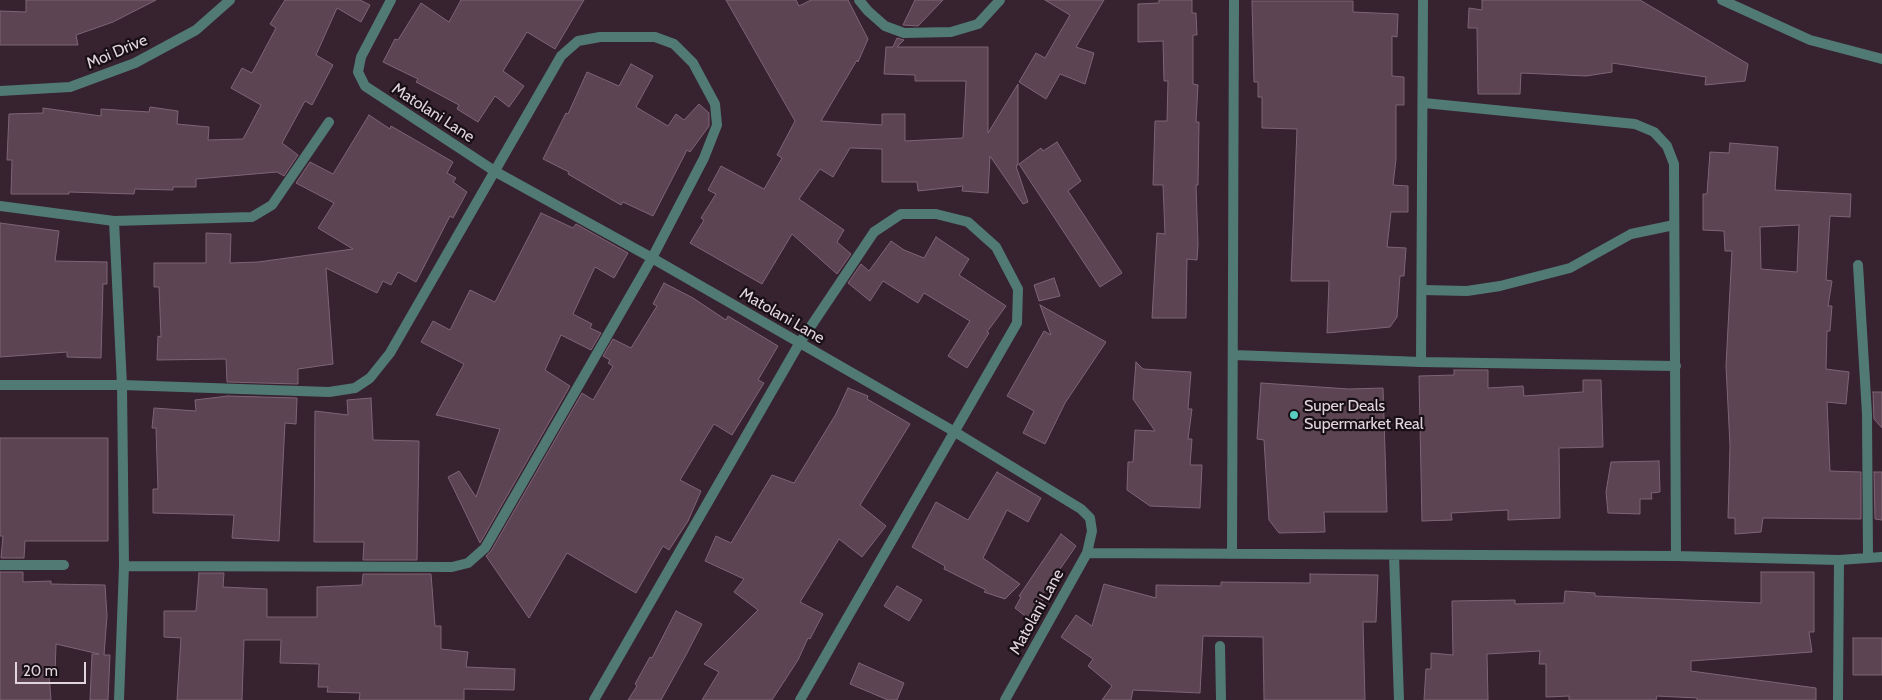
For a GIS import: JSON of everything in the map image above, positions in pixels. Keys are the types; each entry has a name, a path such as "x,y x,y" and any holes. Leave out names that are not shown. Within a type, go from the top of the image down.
{"street":[{"name":"Moi Drive","path":"0,91 70,87 135,63 196,30 230,0"},
{"name":"Matolani Lane","path":"391,0 360,57 358,72 365,86 496,172 652,258 799,344 956,432 1081,509 1090,518 1092,531 1087,553 1005,700"},
{"path":"859,0 885,26 904,33 951,32 978,24 1000,0"},
{"path":"1232,554 1234,0"},
{"path":"1421,362 1424,103 1423,0"},
{"path":"1722,0 1810,40 1882,59"},
{"path":"0,385 122,384 329,392 355,388 370,378 390,353 496,172 561,56 578,41 600,36 655,37 674,44 693,63 715,104 717,124 704,158 652,258 485,548 468,563 452,568 124,566"},
{"path":"1424,103 1634,124 1654,132 1667,146 1674,164 1676,556"},
{"path":"0,206 114,221 252,217 272,205 329,122"},
{"path":"594,700 799,344 874,232 901,214 936,214 968,222 996,247 1018,288 1017,323 956,432 800,700"},
{"path":"114,221 122,384 124,566 119,700"},
{"path":"1422,290 1467,291 1500,286 1570,268 1631,234 1674,225"},
{"path":"1858,265 1867,414 1868,556"},
{"path":"1234,355 1421,362 1676,366"},
{"path":"1087,553 1676,556 1839,560 1882,556"},
{"path":"1394,555 1399,700"},
{"path":"1838,700 1839,560"},
{"path":"0,565 64,565"},
{"path":"1220,646 1221,700"}],"building":[{"path":"26,0 156,0 113,22 76,35 78,45 0,45 0,11 26,12"},
{"path":"285,0 360,0 370,5 361,22 337,8 316,55 333,65 312,105 305,101 282,143 298,155 284,176 277,172 196,179 196,187 173,187 173,190 135,189 134,194 69,192 69,194 11,194 12,160 7,160 9,114 43,113 43,108 101,116 101,109 149,112 150,107 178,111 177,124 209,127 208,140 243,139 261,105 231,88 242,68 252,73 276,28 270,24"},
{"path":"461,0 584,0 555,49 527,32 503,71 524,86 509,107 495,96 478,122 457,109 459,105 416,82 418,79 383,62 395,39 398,40 421,3 449,22"},
{"path":"726,0 796,0 799,6 811,0 848,0 868,39 858,62 857,60 821,121 882,125 882,114 905,114 905,141 963,138 966,81 915,81 915,75 884,74 886,47 893,47 897,38 904,40 897,47 988,47 988,133 1018,84 1018,165 1016,166 1028,202 1023,204 990,156 988,193 962,191 963,186 918,191 917,182 882,182 882,149 850,148 833,177 820,169 799,199 844,230 837,242 851,254 837,274 792,234 762,284 690,243 704,220 701,218 716,194 708,190 721,166 764,189 782,158 777,155 795,121"},
{"path":"915,0 943,0 918,26 903,25"},
{"path":"1045,0 1104,0 1076,47 1094,53 1085,84 1060,74 1046,99 1019,82 1036,53 1045,58 1070,15"},
{"path":"1159,0 1192,0 1192,13 1196,13 1197,35 1193,35 1193,84 1198,85 1196,122 1199,122 1198,185 1196,185 1198,244 1197,260 1187,259 1186,318 1152,318 1157,233 1165,234 1163,185 1153,185 1155,121 1167,121 1168,81 1164,81 1163,41 1138,42 1138,4 1159,3"},
{"path":"1482,0 1640,0 1748,64 1745,81 1705,85 1706,77 1612,63 1612,72 1586,76 1521,73 1520,94 1478,94 1477,28 1468,28 1469,8 1482,10"},
{"path":"1252,1 1353,1 1353,12 1398,14 1397,37 1392,36 1392,76 1404,77 1404,105 1396,105 1396,159 1393,185 1408,186 1408,212 1391,212 1387,247 1406,248 1404,276 1400,276 1397,317 1390,327 1327,333 1329,281 1291,281 1297,129 1262,128 1262,97 1258,97 1258,82 1254,82"},
{"path":"631,64 653,76 636,107 668,126 676,114 684,120 699,104 709,113 709,126 690,152 687,150 653,216 623,202 621,205 568,174 569,172 543,159 566,113 568,114 587,72 619,86"},
{"path":"369,115 390,129 391,126 453,162 447,173 456,178 453,182 467,192 453,218 450,216 416,282 398,272 391,285 383,281 377,293 326,268 333,364 298,369 298,384 227,382 226,359 157,360 158,336 161,337 159,287 154,287 154,263 206,263 206,233 231,234 230,263 258,262 353,249 318,228 334,203 296,183 310,162 333,174"},
{"path":"1057,142 1081,181 1068,191 1122,273 1100,287 1019,164 1041,148 1043,151"},
{"path":"1730,143 1778,147 1775,190 1851,194 1850,217 1830,216 1826,280 1832,281 1828,306 1832,306 1830,331 1827,331 1826,369 1849,372 1846,404 1827,402 1830,471 1861,472 1861,519 1763,518 1761,532 1735,534 1735,518 1728,518 1730,446 1726,366 1732,251 1725,251 1724,231 1703,230 1703,194 1707,194 1710,152 1729,153","holes":["1799,225 1797,272 1761,269 1760,227"]},
{"path":"541,213 573,228 576,224 628,253 614,278 595,267 573,314 592,324 590,328 601,333 591,350 561,335 545,370 570,386 480,543 448,477 459,471 476,497 500,429 436,415 464,364 421,342 433,321 450,330 470,290 495,302"},
{"path":"0,223 59,231 55,261 107,262 107,284 103,284 101,358 67,357 67,352 0,357"},
{"path":"936,237 969,259 959,275 1006,306 987,332 989,333 967,368 948,356 970,321 924,293 918,303 883,281 870,301 848,283 861,264 869,271 891,241 904,250 924,258"},
{"path":"1054,278 1060,296 1039,301 1034,285"},
{"path":"664,283 693,298 726,320 728,316 778,346 758,380 764,383 732,435 714,424 680,480 701,491 688,521 669,550 663,546 636,593 567,553 529,618 486,556 491,551 582,393 593,400 613,366 608,363 610,360 603,356 613,339 631,348 657,306 653,304"},
{"path":"1040,305 1106,342 1065,403 1045,444 1023,433 1034,411 1007,396 1044,331 1051,335"},
{"path":"1136,362 1143,369 1191,372 1188,409 1192,409 1188,439 1192,439 1190,465 1202,465 1200,508 1150,506 1127,490 1128,462 1133,462 1135,430 1155,431 1133,399"},
{"path":"1454,370 1488,370 1488,388 1523,386 1524,396 1583,392 1583,380 1601,380 1603,447 1559,448 1560,518 1508,520 1508,510 1451,513 1452,520 1422,521 1419,376 1454,375"},
{"path":"1261,383 1349,389 1383,388 1387,512 1324,512 1325,532 1279,533 1269,520 1264,440 1257,439"},
{"path":"848,388 868,396 867,399 910,424 860,505 886,526 862,557 839,539 800,602 823,614 810,639 808,638 798,660 772,700 702,700 719,672 704,664 758,610 734,592 744,579 705,561 716,536 731,543 772,475 794,483 836,414"},
{"path":"1873,392 1882,392 1882,428 1874,419"},
{"path":"228,396 297,398 296,424 285,423 279,541 232,538 234,515 153,513 153,489 158,489 156,428 152,428 154,408 196,411 195,400"},
{"path":"371,398 373,440 419,441 417,560 363,560 364,542 314,542 315,411 348,415 347,400"},
{"path":"0,438 108,438 108,541 25,541 24,558 1,558 3,536 0,536"},
{"path":"1659,461 1660,492 1651,493 1652,499 1640,499 1640,514 1608,513 1606,492 1611,462"},
{"path":"997,472 1041,498 1028,522 1007,510 983,558 1020,584 1005,599 984,592 986,590 944,569 945,566 912,547 936,502 968,520"},
{"path":"1874,472 1882,472 1882,520 1875,519"},
{"path":"1061,534 1076,546 1040,598 1043,600 1029,619 1015,608 1021,597 1019,596"},
{"path":"0,572 23,572 23,582 51,581 51,584 105,585 107,616 104,655 110,655 108,700 90,700 92,654 99,654 56,644 55,675 49,675 51,700 0,700"},
{"path":"1761,572 1814,572 1814,632 1809,632 1812,652 1691,661 1691,671 1816,688 1816,700 1697,700 1697,698 1657,696 1656,700 1569,700 1569,696 1546,697 1546,664 1539,664 1540,651 1487,654 1488,700 1424,700 1426,669 1431,669 1431,653 1453,655 1452,601 1515,600 1515,604 1564,603 1565,591 1595,593 1595,596 1761,603"},
{"path":"199,573 224,573 223,587 267,589 267,617 317,617 317,587 362,585 363,574 431,574 435,626 441,626 441,649 468,652 466,667 515,669 514,690 464,689 464,700 359,700 360,693 327,692 328,687 318,687 319,664 280,663 281,640 244,640 242,700 177,700 181,638 164,637 164,611 196,611"},
{"path":"1310,574 1378,575 1376,622 1363,622 1365,700 1264,700 1263,637 1203,636 1200,693 1133,690 1131,700 1102,700 1112,686 1088,666 1093,659 1061,637 1076,615 1092,626 1104,584 1156,598 1156,585 1221,586 1221,582 1310,583"},
{"path":"897,586 922,600 909,621 884,606"},
{"path":"676,611 702,624 686,655 661,700 628,700 637,686 635,684 650,657 652,658"},
{"path":"1853,638 1882,638 1882,675 1853,675"},
{"path":"859,663 904,683 897,700 888,700 850,684"}],"place":[{"name":"Super Deals Supermarket Real","path":"1294,415"}]}
